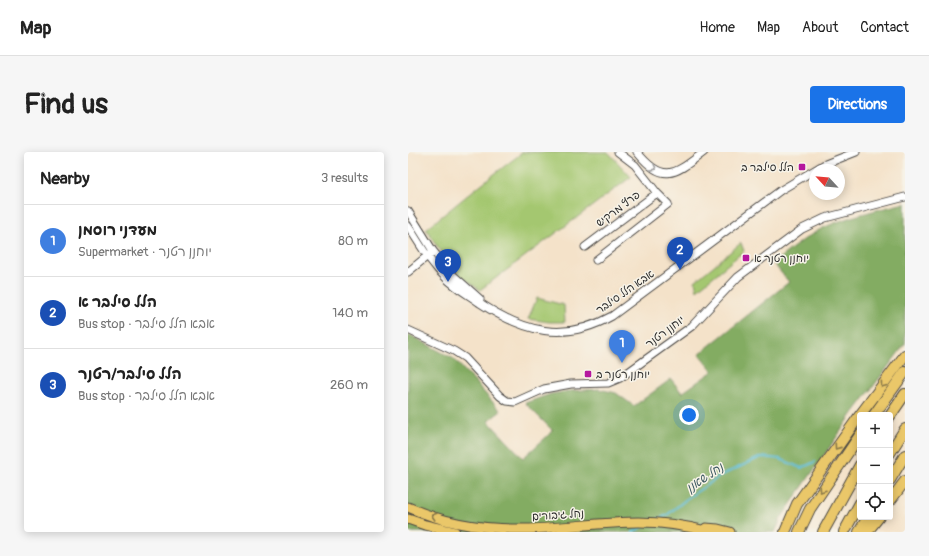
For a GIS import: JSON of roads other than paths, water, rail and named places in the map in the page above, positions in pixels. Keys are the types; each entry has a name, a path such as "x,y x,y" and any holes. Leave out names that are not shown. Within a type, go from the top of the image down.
{"highway":[{"path":"862,412 905,355"},
{"path":"876,412 905,372"},
{"path":"893,412 905,394"},
{"path":"785,532 797,504 857,419"},
{"path":"893,448 905,429"},
{"path":"799,532 810,509 857,439"},
{"path":"893,475 905,455"},
{"path":"823,531 857,470"},
{"path":"893,498 905,481"},
{"path":"845,531 857,509"},
{"path":"859,532 866,520"},
{"path":"866,532 871,520"},
{"path":"866,532 876,520"}],"main road":[{"name":"נחל גיבורים","path":"408,507 441,519 499,529 530,529 639,522 682,525 711,532"},
{"path":"408,519 455,532"},
{"path":"682,525 718,529 730,532"}],"street":[{"name":"פרץ מרקיש","path":"585,248 657,193 636,165 618,152"},
{"path":"637,152 647,164 657,171 666,173 677,171 704,152"},
{"name":"אבא הלל סילבר","path":"408,226 427,256 446,278 493,312 523,326 543,331 573,330 600,323 612,316 793,182 822,165 856,152"},
{"path":"596,260 668,204 657,193"},
{"name":"יוחנן רטנר","path":"408,330 465,358 500,396 507,401 515,402 544,389 571,384 608,383 620,378 692,326 738,277 802,229 826,218 905,197"},
{"name":"אבא הלל סילבר","path":"408,211 433,250 453,275 493,312"},
{"path":"408,272 433,250"}],"waterway":[{"name":"נחל שאנן","path":"659,519 667,515 689,497 722,475 761,457 780,459 801,468 815,462"},
{"name":"נחל שאנן","path":"633,532 644,526"}],"place":[{"name":"הלל סילבר ב","path":"802,167"},
{"name":"יוחנן רטנר א","path":"746,258"},
{"name":"הלל סילבר א","path":"680,270"},
{"name":"הלל סילבר/רטנר","path":"448,282"},
{"name":"מעדני רוסמן","path":"622,363"},
{"name":"יוחנן רטנר ב","path":"588,374"}]}
